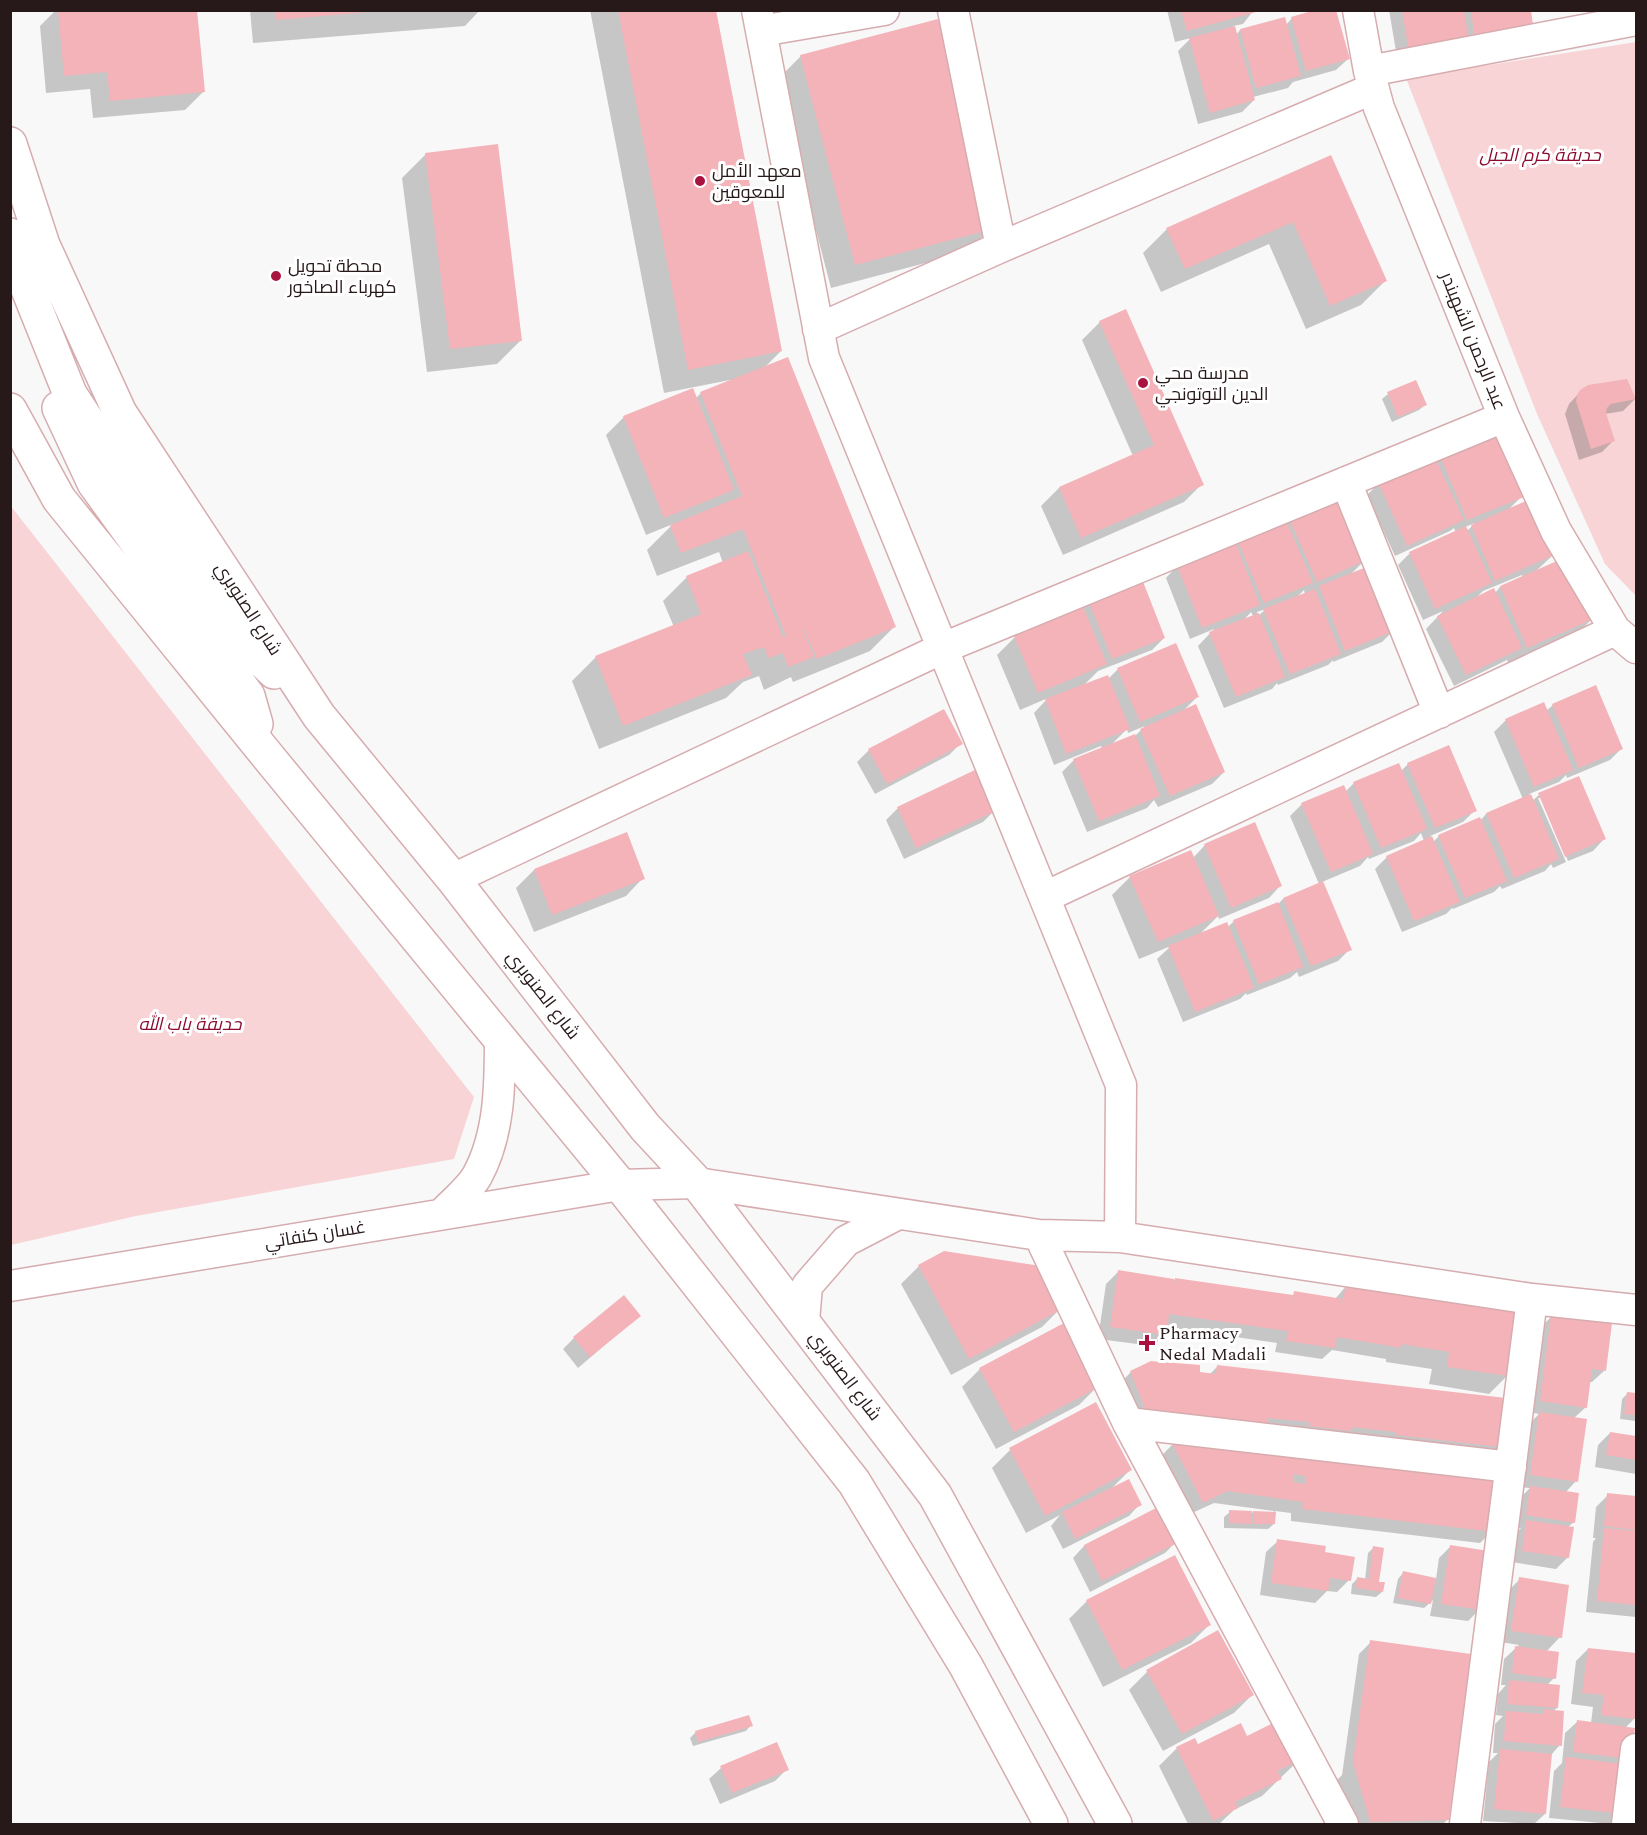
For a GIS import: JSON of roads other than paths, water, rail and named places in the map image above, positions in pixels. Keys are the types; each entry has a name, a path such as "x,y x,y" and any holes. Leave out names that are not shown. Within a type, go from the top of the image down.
{"main road":[{"name":"شارع الصنوبري","path":"10,144 43,245 120,413 319,716 453,879 645,1127 697,1183 934,1495 1115,1824"},
{"path":"10,235 21,272 70,394 214,614 319,716"},
{"path":"10,307 94,483 248,696 266,754"},
{"path":"10,410 59,499 620,1185 854,1482 966,1666 1051,1824"}],"street":[{"path":"884,10 759,21 824,358 1121,1085 1120,1237"},
{"path":"953,10 1001,247"},
{"name":"عبد الرحمن الشهبندر","path":"1358,10 1370,80 1504,417 1556,531 1626,639"},
{"path":"818,329 1370,80 1636,20"},
{"path":"453,879 943,648 1504,417"},
{"path":"1346,482 1439,713"},
{"path":"1045,897 1439,713 1626,639"},
{"path":"442,1214 477,1177 491,1140 500,1091 500,1038"},
{"name":"غسان كنفاتي","path":"10,1286 620,1185 697,1183 1039,1235 1120,1237 1532,1299 1636,1310"},
{"path":"804,1321 807,1286 838,1250 846,1241 898,1214"},
{"path":"1039,1235 1128,1423 1343,1824"},
{"path":"1465,1824 1532,1299"},
{"path":"1128,1423 1511,1467"},
{"path":"1627,1824 1636,1749"}],"place":[{"name":"معهد الأمل للمعوقين","path":"700,181"},
{"name":"محطة تحويل كهرباء الصاخور","path":"276,276"},
{"name":"مدرسة محي الدين التوتونجي","path":"1143,383"},
{"name":"Pharmacy Nedal Madali","path":"1147,1343"}],"park label":[{"name":"حديقة كرم الجبل","path":"1540,155"},
{"name":"حديقة باب الله","path":"190,1024"}]}
